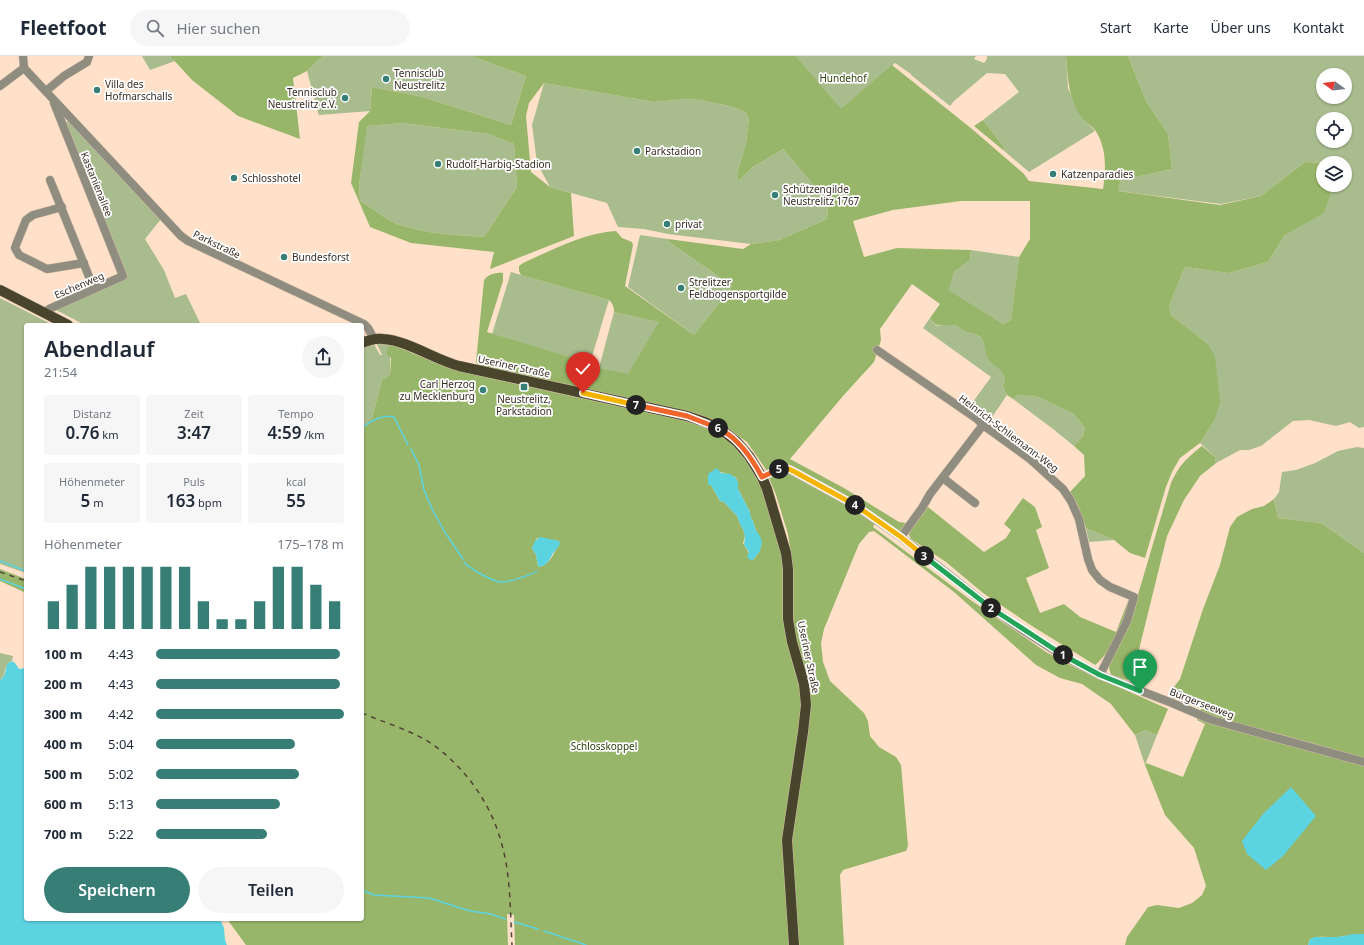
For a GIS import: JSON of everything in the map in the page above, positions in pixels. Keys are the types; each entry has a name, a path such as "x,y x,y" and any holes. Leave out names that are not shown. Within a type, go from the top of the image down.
{"main road":[{"path":"0,290 64,323"},
{"name":"Useriner Straße","path":"364,342 374,339 394,340 459,366 696,418 722,430 737,442 749,456 762,477 771,501 786,553 790,630 805,691 805,720 786,840 794,945"}],"street":[{"path":"23,56 24,68 46,91 64,76 87,62 89,56"},
{"path":"0,86 24,68"},
{"name":"Parkstraße","path":"46,91 184,239 362,323"},
{"name":"Kastanienallee","path":"52,98 123,276"},
{"path":"50,180 94,289"},
{"path":"62,207 33,215 26,220 16,245 16,252 47,269 84,263"},
{"name":"Eschenweg","path":"45,313 49,309 123,276"},
{"name":"Parkstraße","path":"364,324 374,339"},
{"name":"Heinrich-Schliemann-Weg","path":"877,350 977,419 983,425 1021,452 1054,479 1063,489 1071,501 1079,519 1092,570 1100,580 1110,587 1134,597 1127,621 1100,675"},
{"path":"901,537 983,425"},
{"name":"Bürgerseeweg","path":"762,477 773,471 782,469 795,472 860,508 901,537 982,602 1015,625 1063,656 1100,675 1212,720 1364,762"},
{"path":"943,478 975,503"}],"green space":[{"path":"142,56 170,56 175,61 150,70"},
{"path":"170,56 323,56 307,71 293,78 300,139 238,116 192,80"},
{"name":"Tennisclub Neustrelitz","path":"323,56 471,56 526,76 511,125 423,97 372,87 370,111 319,115 314,102 307,71"},
{"path":"471,56 796,56 841,109 892,65 972,129 1024,174 1029,181 1103,189 1105,174 1104,151 1095,130 1083,119 1076,108 1069,86 1066,56 1128,56 1146,101 1168,134 1172,169 1136,177 1122,174 1118,191 1220,205 1261,196 1305,162 1316,162 1316,192 1332,192 1324,213 1285,235 1268,262 1229,273 1185,267 1169,306 1171,315 1208,344 1215,357 1220,402 1214,421 1200,443 1180,458 1172,472 1166,487 1145,558 1130,553 1114,540 1086,528 1078,505 1070,492 1085,476 1084,455 1074,446 1083,436 1085,428 1074,414 1038,397 1018,395 1013,399 1007,395 1002,385 1005,383 1004,375 988,358 981,338 976,334 966,331 956,325 942,326 933,322 930,318 940,304 912,284 880,329 881,340 874,362 790,459 844,488 899,522 906,523 896,536 876,522 873,527 972,601 1046,652 1076,668 1168,709 1157,735 1145,730 1135,735 1111,704 1082,684 1060,678 1036,665 954,592 874,531 869,532 859,544 824,629 821,643 823,662 830,681 864,713 868,721 870,736 879,747 896,757 901,765 908,846 906,851 843,870 840,875 844,945 799,945 791,840 808,733 810,696 808,683 796,640 793,619 793,568 788,534 776,495 765,468 747,442 724,426 479,366 476,362 484,280 492,274 503,273 503,281 487,332 590,363 599,368 628,374 659,322 614,312 613,306 609,300 521,275 519,266 568,243 604,232 616,231 622,238 632,242 633,245 625,286 694,335 732,286 668,241 668,239 743,249 751,244 779,240 827,219 828,202 783,149 753,167 738,181 738,170 746,143 749,119 746,113 741,110 700,100 687,99 654,102 544,83 529,103 526,116 531,172 550,187 571,193 574,236 490,269 494,252 411,243 370,227 351,183 359,122 370,111 372,87 423,97 511,125 526,76","holes":["403,123 489,134 514,144 517,187 484,237 440,234 397,224 360,201 359,185 367,126","961,201 1030,201 1030,239 1019,257 1011,320 1003,324 948,290 954,272 970,260 971,250 897,248 864,257 853,221 893,210"]},
{"name":"Hundehof","path":"796,56 976,56 974,59 984,63 987,56 1066,56 1068,88 1081,116 1095,131 1029,172 1003,150 1004,147 983,120 1019,92 1005,74 987,73 950,106 895,63 841,110"},
{"path":"1128,56 1364,56 1364,427 1359,428 1350,422 1336,426 1309,420 1293,421 1261,446 1249,450 1240,450 1216,463 1215,457 1200,443 1214,421 1208,344 1171,315 1169,306 1185,267 1229,273 1268,262 1285,235 1324,212 1331,192 1352,192 1352,156 1316,156 1316,162 1305,162 1261,196 1221,204 1118,191 1122,174 1136,177 1172,169 1168,134 1146,101"},
{"name":"Parkstadion","path":"544,83 654,102 687,99 700,100 741,110 746,113 749,119 746,143 738,170 738,181 753,167 783,149 828,202 827,219 779,240 751,244 668,234 644,229 618,227 607,203 550,187 537,163 532,125"},
{"path":"68,120 161,219 145,239 164,270 175,298 186,294 200,323 81,323 56,310 126,278 66,123"},
{"path":"983,120 1004,147 1003,150 974,126"},
{"name":"Rudolf-Harbig-Stadion","path":"403,123 489,134 514,144 517,187 484,237 440,234 397,224 360,201 359,185 366,126"},
{"name":"Strelitzer Feldbogensportgilde","path":"640,235 668,239 668,241 732,286 694,335 628,287"},
{"path":"971,250 1019,257 1011,320 1003,324 947,290 954,272 970,260"},
{"path":"511,272 609,300 590,363 492,334"},
{"path":"0,298 49,323 24,323 24,572 0,564"},
{"path":"614,312 660,322 628,375 599,368"},
{"path":"930,318 936,325 957,325 966,331 979,336 983,341 990,360 1002,372 1005,383 1002,385 1007,395 988,423 967,410 991,377 923,328"},
{"path":"374,344 380,355 382,355 377,344 390,344 390,375 382,380 372,418 364,425 364,347"},
{"name":"Schlosskoppel","path":"390,344 458,371 695,423 719,434 734,445 745,458 763,491 782,554 802,705 782,840 790,945 515,945 514,915 507,914 508,945 246,945 228,921 364,921 364,425 372,418 382,380 390,375 391,358 387,355","holes":["714,471 726,473 736,478 738,489 750,512 750,516 756,531 761,539 760,551 753,560 743,543 745,536 737,516 724,502 720,501 711,485 709,485 708,478","537,538 559,541 550,560 544,565 540,567 538,566 536,555 532,548"]},
{"path":"1018,395 1038,397 1074,414 1085,428 1083,436 1074,446 1013,399"},
{"path":"1202,446 1215,457 1216,463 1200,476 1184,500 1167,536 1133,674 1131,678 1127,680 1111,675 1109,668 1111,660 1137,598 1171,483 1177,471 1184,462"},
{"path":"1357,447 1364,448 1364,553 1321,523 1278,518 1274,499 1279,492 1282,472 1296,470 1315,463 1338,451"},
{"path":"1023,498 1035,507 1042,527 1036,530 1049,568 1026,578 1040,613 1064,604 1080,617 1116,632 1128,601 1125,616 1117,636 1106,654 1095,665 1032,626 983,593 946,562 911,539 909,535 909,531 928,507 984,552 1006,538 1011,530 1004,524"},
{"path":"1274,499 1278,518 1321,523 1364,553 1364,934 1313,938 1310,939 1308,945 1125,945 1127,937 1148,907 1157,905 1179,908 1192,903 1202,895 1206,886 1194,848 1165,815 1145,765 1146,763 1183,777 1205,724 1197,720 1201,709 1170,697 1170,692 1180,679 1203,609 1220,565 1230,527 1237,517 1252,509 1264,506"},
{"path":"1086,528 1114,540 1089,542"},
{"path":"0,569 24,578 24,592 0,581"},
{"path":"0,653 13,656 12,661 9,662 5,669 4,676 0,680"},
{"path":"1145,730 1157,735 1145,765 1135,735"}],"water":[{"path":"717,468 721,473 730,474 736,478 738,489 750,512 756,531 760,536 762,542 760,551 752,561 747,557 749,552 744,545 745,536 737,516 724,502 720,501 711,485 708,485 708,474"},
{"path":"540,537 559,541 560,544 547,563 540,567 538,566 536,555 532,548 535,541"},
{"path":"12,661 19,669 24,668 24,921 221,921 224,928 227,945 0,945 0,680 5,674 8,663"},
{"path":"1291,787 1316,816 1283,856 1266,870 1247,854 1242,841 1263,814"},
{"path":"1364,934 1364,945 1308,945 1310,939 1315,937 1338,937"}],"waterway":[{"path":"364,427 385,416 394,417 408,445"},
{"path":"411,449 419,465 424,490 433,511 463,559"},
{"path":"0,561 24,570"},
{"path":"464,562 481,574 500,582 530,575 537,571"},
{"path":"0,579 24,588"},
{"path":"364,891 374,895 429,898 470,911 491,914 505,919"},
{"path":"514,922 538,929"},
{"path":"544,931 586,945"}],"railway":[{"path":"0,572 24,580"},
{"path":"364,714 407,731 432,744 456,764 476,788 498,830 505,857 510,895 512,945"}],"place":[{"name":"Tennisclub Neustrelitz","path":"386,79"},
{"name":"Villa des Hofmarschalls","path":"97,90"},
{"name":"Tennisclub Neustrelitz e.V.","path":"345,98"},
{"name":"Parkstadion","path":"637,151"},
{"name":"Rudolf-Harbig-Stadion","path":"438,164"},
{"name":"Katzenparadies","path":"1053,174"},
{"name":"Schlosshotel","path":"234,178"},
{"name":"Schützengilde Neustrelitz 1767","path":"775,195"},
{"name":"privat","path":"667,224"},
{"name":"Bundesforst","path":"284,257"},
{"name":"Strelitzer Feldbogensportgilde","path":"681,288"},
{"name":"Neustrelitz, Parkstadion","path":"524,387"},
{"name":"Carl Herzog zu Mecklenburg","path":"483,390"}],"route":[{"path":"583,393 696,418 722,430 744,449 762,477 777,470 789,469 860,508 901,537 982,602 1015,625 1063,656 1089,670 1140,691"}]}
